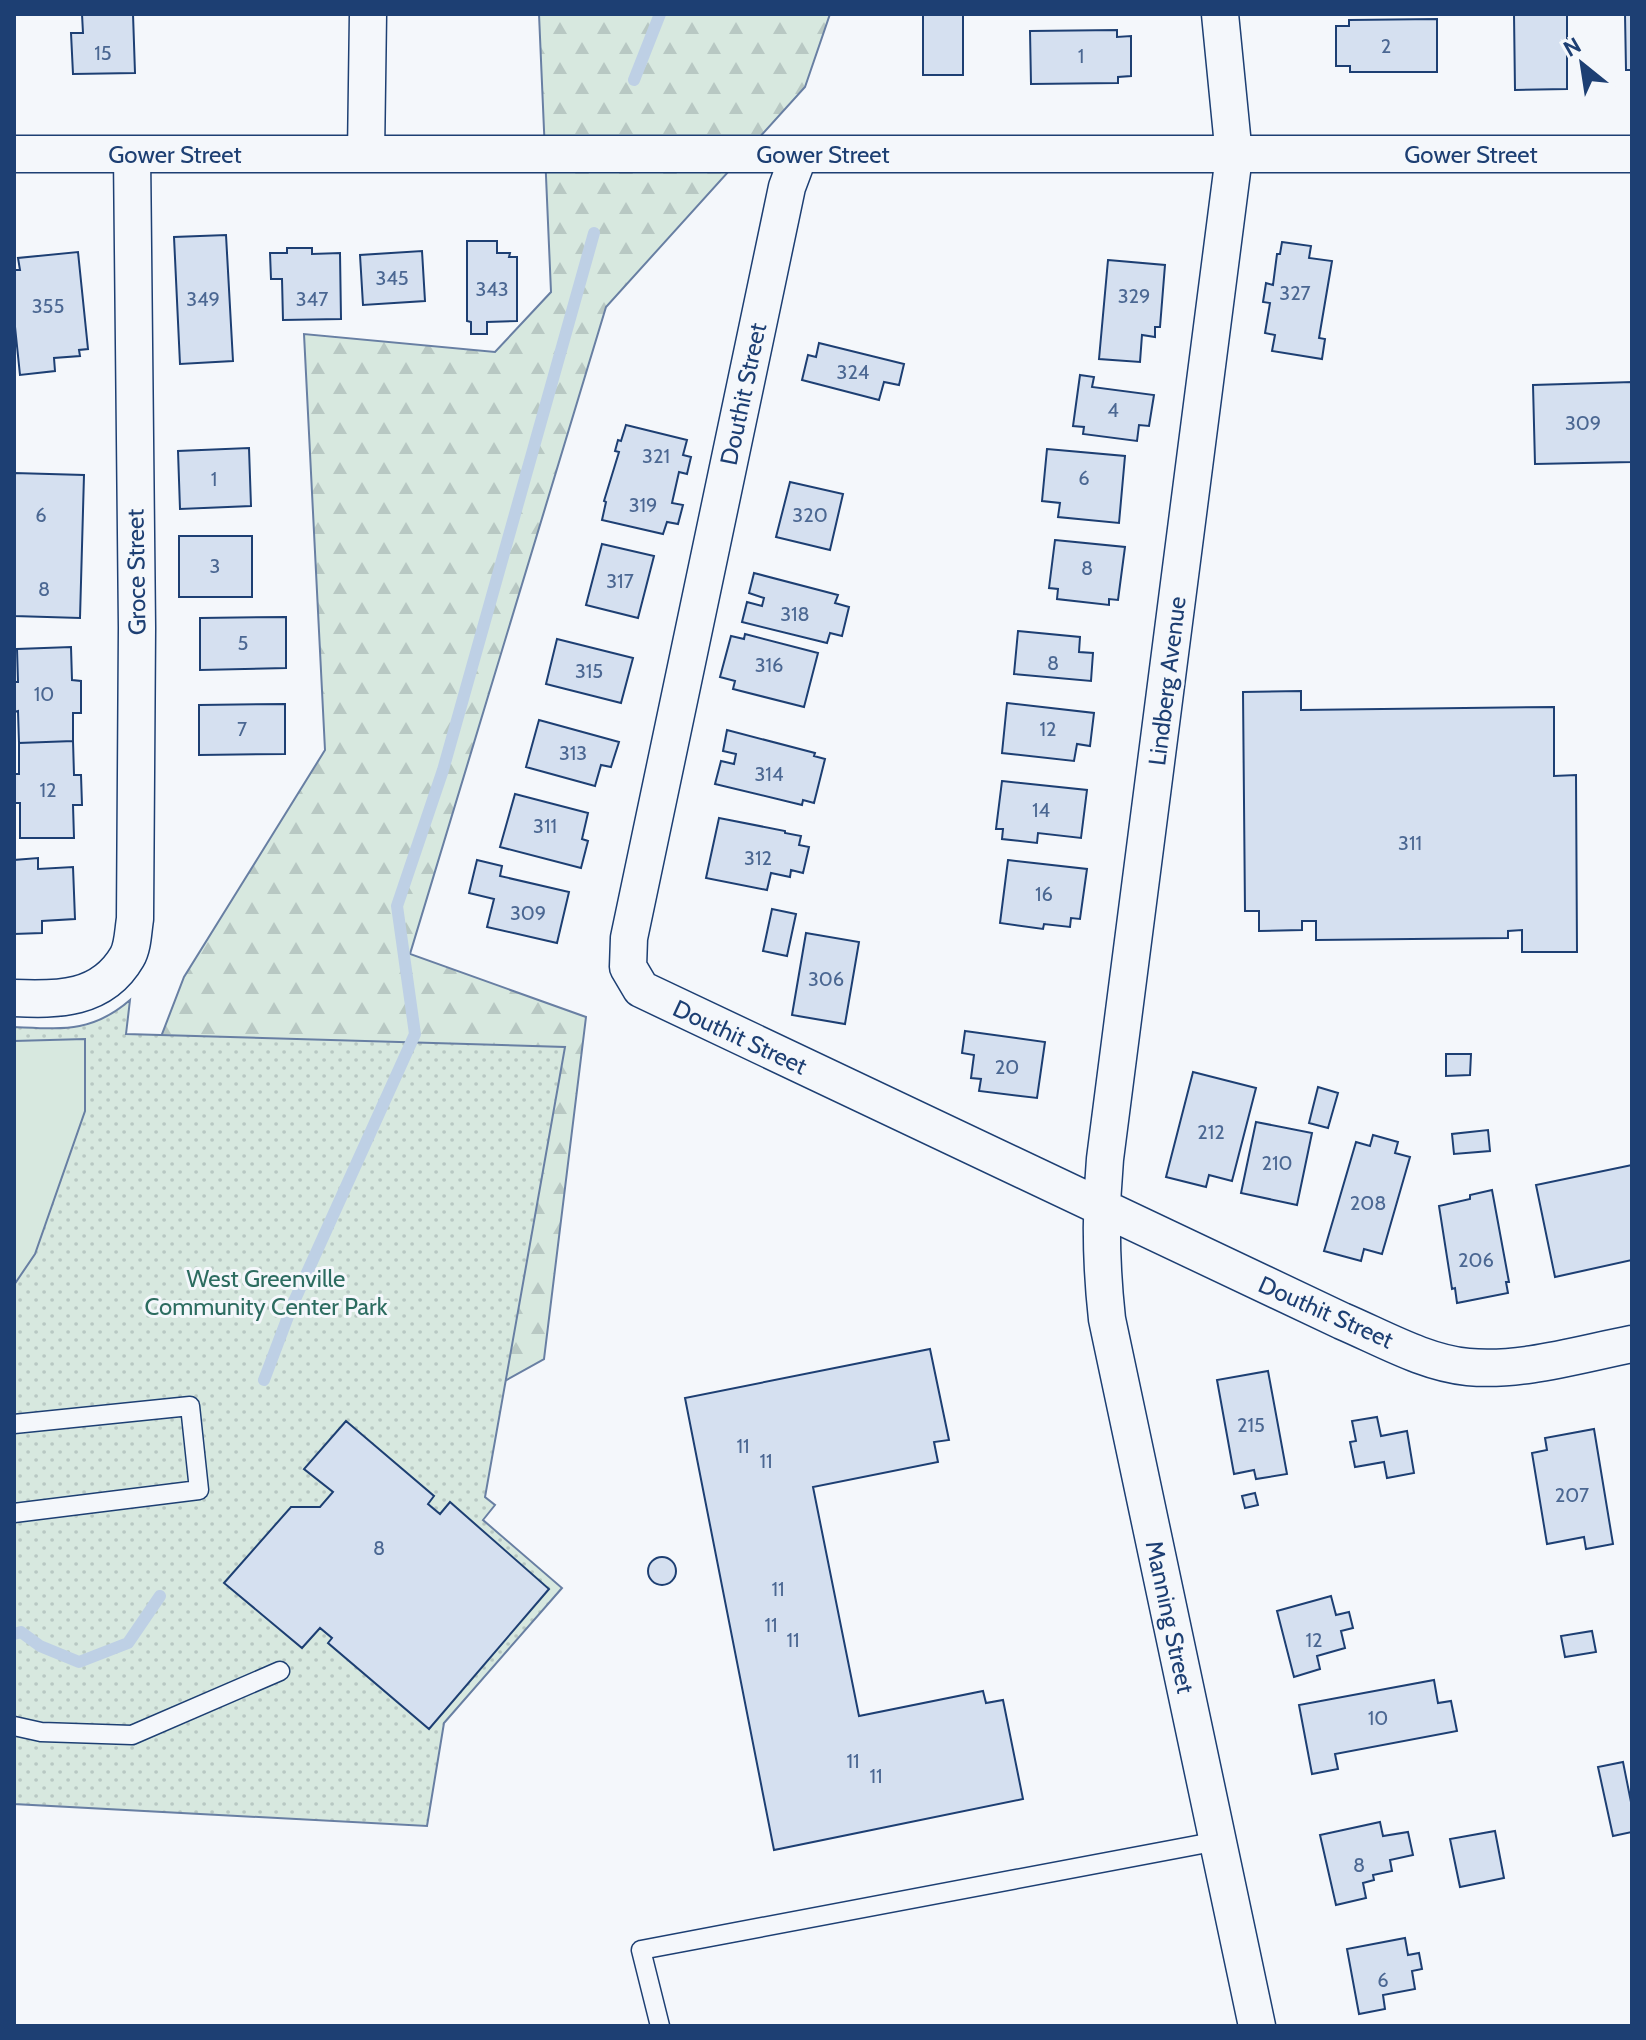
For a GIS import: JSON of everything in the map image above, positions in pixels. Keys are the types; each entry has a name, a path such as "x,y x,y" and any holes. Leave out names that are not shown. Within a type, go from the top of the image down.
{"street":[{"path":"366,154 368,14"},
{"name":"Lindberg Avenue","path":"1101,1207 1234,156 1220,14"},
{"name":"Gower Street","path":"14,154 1632,154"},
{"name":"Groce Street","path":"14,998 79,996 106,982 129,955 135,919 137,628 132,154"},
{"name":"Douthit Street","path":"799,155 784,202 629,938 628,967 641,989 1342,1321 1422,1355 1468,1367 1519,1365 1632,1344"},
{"name":"Manning Street","path":"1101,1207 1101,1256 1107,1319 1257,2026"}],"lane":[{"path":"14,1424 190,1406 199,1490 14,1513"},
{"path":"14,1726 41,1732 132,1735 280,1671"},
{"path":"660,2026 641,1950 1218,1841"}],"green space":[{"path":"539,14 830,14 805,87 606,307 410,954 586,1017 544,1359 401,1439 159,1042 184,977 325,750 304,334 495,352 551,292"},
{"name":"West Greenville Community Center Park","path":"130,1000 126,1034 565,1047 485,1497 495,1505 483,1520 562,1588 444,1723 427,1826 14,1804 14,1027 62,1028 89,1024 116,1011"},
{"path":"85,1039 85,1111 35,1254 14,1285 14,1041"}],"building":[{"path":"82,14 133,14 135,73 73,74 71,33 83,33"},
{"path":"923,14 963,14 963,75 923,75"},
{"path":"1514,14 1567,14 1567,89 1515,90"},
{"path":"1625,14 1632,14 1632,70 1626,70"},
{"path":"1437,19 1437,72 1350,72 1350,66 1336,66 1336,26 1349,26 1349,20"},
{"path":"1117,30 1117,37 1131,36 1131,76 1118,77 1118,83 1031,84 1030,31"},
{"path":"226,235 233,361 180,364 174,237"},
{"path":"467,241 497,241 497,253 510,253 509,257 517,257 517,321 487,322 487,334 471,334 471,322 467,321"},
{"path":"1282,242 1311,246 1309,258 1332,261 1319,338 1325,339 1322,359 1272,351 1275,335 1265,333 1270,303 1263,302 1266,283 1273,285 1277,254 1280,254"},
{"path":"287,248 312,248 312,254 340,253 341,319 283,320 282,279 271,279 270,253 287,253"},
{"path":"422,251 425,301 363,305 360,255"},
{"path":"78,252 88,349 79,350 80,356 54,358 55,371 20,375 14,317 14,270 20,270 18,258"},
{"path":"1108,260 1165,265 1160,327 1155,327 1155,337 1142,335 1140,362 1099,359"},
{"path":"819,343 904,364 899,385 884,382 879,400 802,380 808,355 816,357"},
{"path":"1080,375 1094,377 1092,387 1154,395 1149,426 1139,425 1137,441 1083,434 1084,427 1073,426"},
{"path":"1632,382 1632,462 1535,464 1533,385"},
{"path":"626,425 687,440 683,455 691,457 687,474 679,472 672,503 683,505 678,524 667,522 663,534 602,520 604,501 619,452 615,451"},
{"path":"249,448 251,506 180,509 178,451"},
{"path":"1047,449 1125,456 1119,523 1058,517 1060,503 1042,501"},
{"path":"14,473 84,475 80,618 14,616"},
{"path":"790,482 843,494 830,550 776,537"},
{"path":"179,536 252,536 252,597 179,597"},
{"path":"1055,540 1125,547 1118,600 1109,599 1109,605 1057,599 1058,589 1049,588"},
{"path":"602,544 654,556 638,618 586,605"},
{"path":"754,573 838,595 835,603 849,607 842,636 830,633 827,643 742,622 747,602 762,606 764,598 749,593"},
{"path":"286,617 286,668 200,670 200,618"},
{"path":"1018,631 1080,637 1079,652 1093,653 1091,681 1014,674"},
{"path":"745,634 818,653 804,707 733,689 735,681 720,677 731,636 744,639"},
{"path":"557,639 633,658 621,703 546,684"},
{"path":"71,647 72,680 81,681 81,713 73,713 73,741 19,743 18,711 14,712 14,682 18,682 17,649"},
{"path":"1301,691 1301,710 1554,707 1554,776 1576,775 1577,952 1522,952 1522,930 1508,931 1508,938 1316,940 1316,921 1302,921 1302,930 1259,931 1259,911 1245,911 1243,692"},
{"path":"1007,703 1094,713 1090,746 1077,744 1074,761 1002,753"},
{"path":"285,704 285,754 199,755 199,705"},
{"path":"539,720 619,742 611,767 601,765 595,786 526,767"},
{"path":"727,730 815,753 814,756 825,759 814,803 803,800 802,805 715,784 721,761 734,764 736,754 723,751"},
{"path":"73,741 74,775 81,775 82,805 73,805 74,838 20,838 20,803 14,803 14,774 19,774 19,743"},
{"path":"1002,781 1087,790 1081,838 1038,833 1037,843 1002,839 1003,829 996,829"},
{"path":"515,794 588,813 582,839 588,841 581,868 500,847"},
{"path":"719,818 801,836 799,845 809,847 803,873 791,870 790,877 771,873 767,890 706,878"},
{"path":"38,858 38,869 73,867 75,919 42,921 42,933 14,934 14,860"},
{"path":"477,860 502,866 500,876 569,892 557,943 487,927 494,899 469,893"},
{"path":"1008,860 1087,869 1080,919 1071,918 1070,927 1044,924 1043,929 1000,923"},
{"path":"772,909 796,914 787,956 763,951"},
{"path":"806,933 859,942 845,1024 792,1015"},
{"path":"965,1031 1045,1042 1037,1098 979,1091 981,1079 971,1078 974,1055 962,1053"},
{"path":"1446,1054 1471,1054 1470,1075 1446,1076"},
{"path":"1193,1072 1256,1088 1232,1181 1209,1175 1206,1187 1166,1177"},
{"path":"1318,1087 1338,1093 1328,1128 1309,1123"},
{"path":"1256,1122 1312,1133 1297,1205 1241,1193"},
{"path":"1488,1130 1490,1151 1454,1154 1452,1134"},
{"path":"1373,1135 1398,1142 1395,1153 1410,1157 1382,1254 1364,1249 1361,1261 1324,1251 1356,1142 1370,1146"},
{"path":"1632,1165 1632,1260 1555,1277 1536,1185"},
{"path":"1492,1190 1509,1282 1506,1282 1508,1293 1457,1303 1439,1206"},
{"path":"930,1349 949,1440 934,1442 938,1462 813,1487 859,1716 983,1691 986,1703 1003,1700 1023,1799 774,1850 685,1398"},
{"path":"1268,1371 1287,1474 1256,1479 1254,1470 1234,1474 1217,1380"},
{"path":"1377,1417 1381,1436 1407,1431 1414,1473 1387,1478 1384,1462 1355,1467 1350,1442 1356,1441 1352,1421"},
{"path":"346,1421 434,1496 428,1504 440,1514 450,1502 549,1589 429,1729 328,1643 332,1638 320,1628 302,1648 224,1583 291,1507 320,1507 333,1492 304,1469"},
{"path":"1594,1429 1613,1544 1586,1549 1584,1537 1547,1544 1532,1453 1547,1450 1545,1438"},
{"path":"1255,1493 1258,1505 1245,1508 1242,1496"},
{"path":"662,1557 672,1561 676,1571 672,1581 662,1585 652,1581 648,1571 652,1561"},
{"path":"1331,1596 1336,1615 1349,1612 1353,1628 1341,1631 1345,1648 1317,1656 1320,1669 1294,1677 1277,1611"},
{"path":"1592,1631 1596,1652 1565,1657 1561,1636"},
{"path":"1434,1680 1438,1703 1451,1701 1457,1731 1335,1754 1338,1769 1312,1774 1299,1705"},
{"path":"1623,1762 1632,1807 1632,1832 1613,1836 1598,1767"},
{"path":"1380,1822 1383,1836 1408,1832 1413,1855 1390,1860 1392,1871 1373,1875 1374,1880 1363,1883 1366,1898 1336,1905 1320,1835"},
{"path":"1495,1831 1504,1878 1460,1887 1450,1839"},
{"path":"1405,1938 1408,1955 1419,1953 1422,1969 1412,1971 1415,1989 1383,1995 1385,2009 1359,2014 1347,1949"}],"waterway":[{"path":"634,80 660,14"},
{"path":"264,1380 292,1306 415,1034 397,906 443,770 594,233"},
{"path":"14,1634 21,1632 40,1646 79,1662 128,1643 160,1596"}]}
